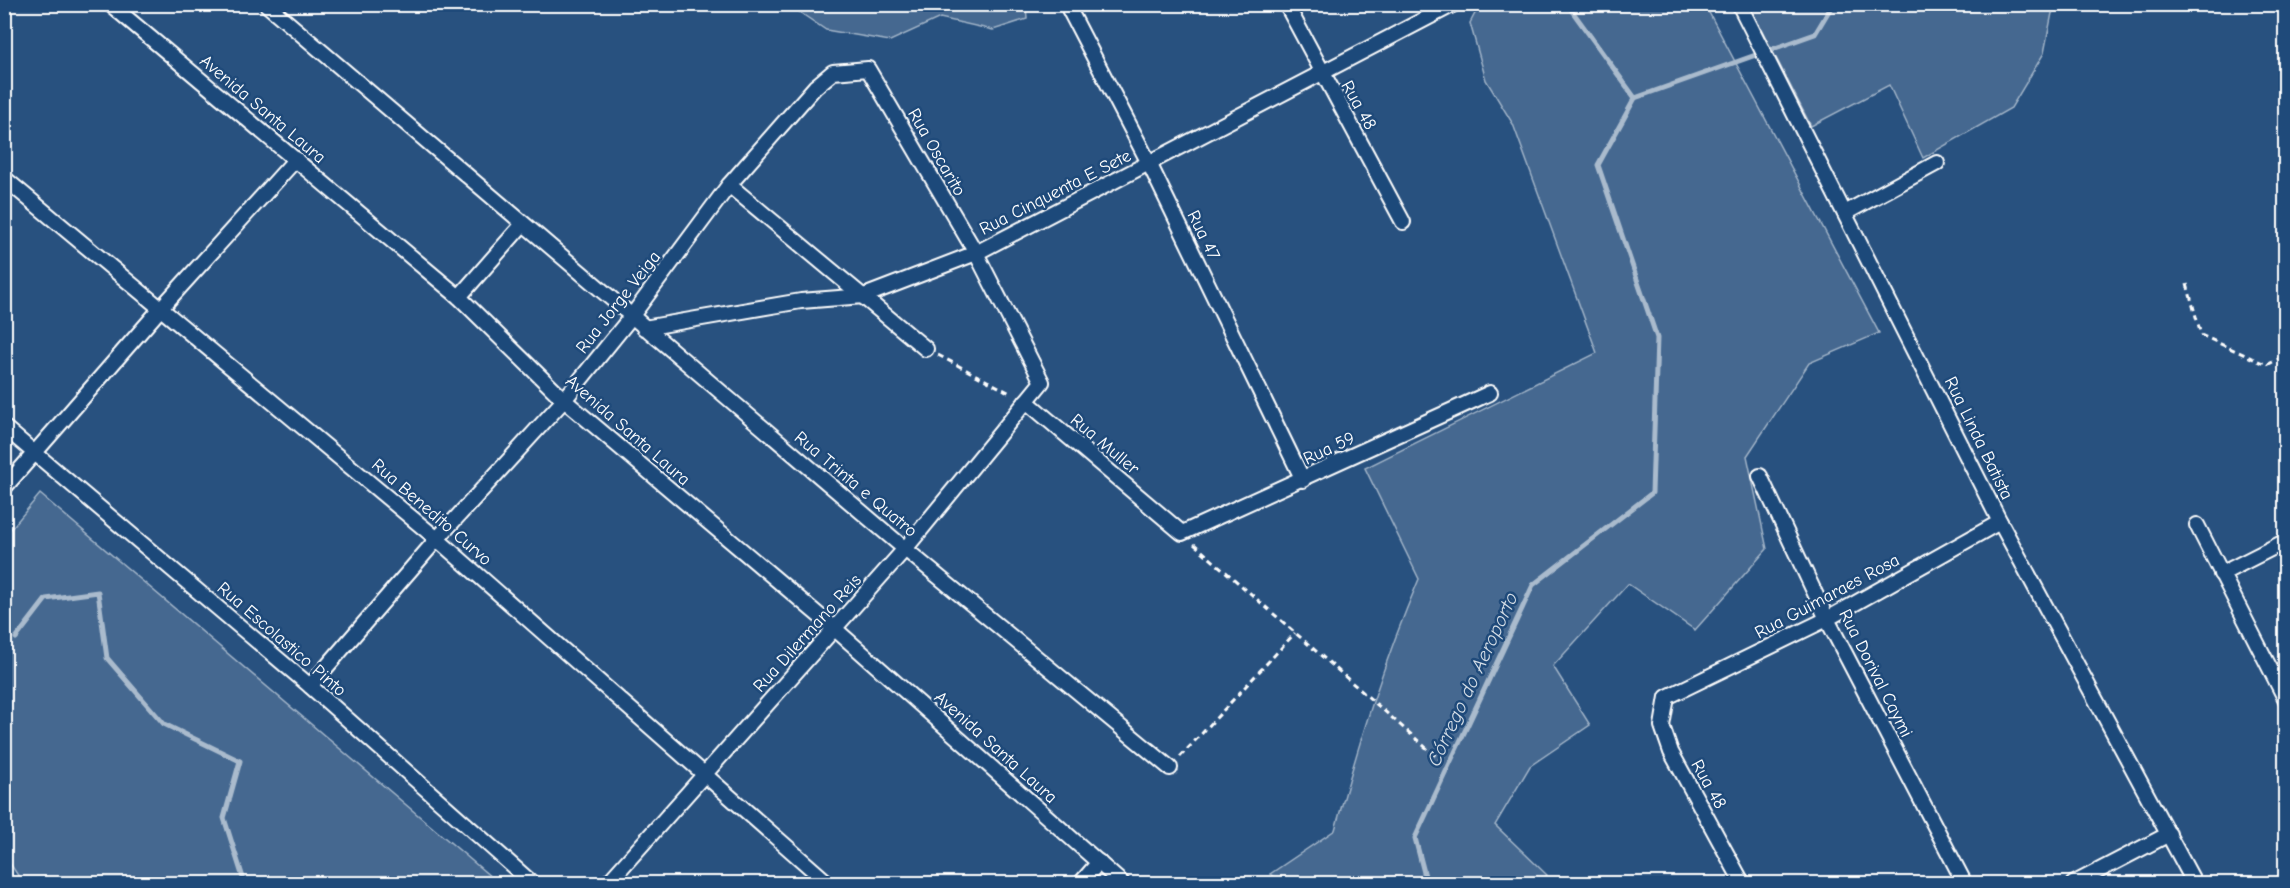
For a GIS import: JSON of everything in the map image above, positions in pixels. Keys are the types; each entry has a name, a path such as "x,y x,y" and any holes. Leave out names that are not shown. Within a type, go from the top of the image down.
{"street":[{"name":"Avenida Santa Laura","path":"110,4 459,297 564,400 835,629 1123,884"},
{"name":"Rua Trinta e Quatro","path":"266,4 905,549 1170,768"},
{"name":"Rua 48","path":"1286,4 1403,222"},
{"name":"Rua Cinquenta E Sete","path":"644,328 801,301 864,296 976,253 1454,4"},
{"name":"Rua Linda Batista","path":"1739,4 2000,522 2195,884"},
{"name":"Rua 47","path":"1069,9 1149,163 1304,480"},
{"name":"Rua Jorge Veiga","path":"310,686 437,539 564,400 631,317 729,185 815,87 833,72 868,69"},
{"name":"Rua Oscarito","path":"868,69 976,253 1042,382 1026,401"},
{"path":"4,488 162,307 296,159"},
{"path":"1845,213 1937,163"},
{"name":"Rua Benedito Curvo","path":"4,178 162,307 437,539 829,884"},
{"path":"729,185 926,349"},
{"path":"459,297 523,224"},
{"name":"Rua 59","path":"1182,533 1304,480 1490,393"},
{"name":"Rua Muller","path":"1026,401 1182,533"},
{"name":"Rua Dilermano Reis","path":"607,884 905,549 1026,401"},
{"name":"Rua Escolastico Pinto","path":"4,427 36,451 310,686 532,884"},
{"name":"Rua Dorival Caymi","path":"1760,476 1827,619 1965,884"},
{"name":"Rua Guimaraes Rosa","path":"1667,697 1827,619 2000,522"},
{"path":"2197,525 2221,574 2282,683 2286,700"},
{"path":"2221,574 2286,541"},
{"name":"Rua 48","path":"1667,697 1662,726 1671,752 1743,884"},
{"path":"2073,884 2169,834"},
{"path":"1080,884 1099,862"}],"path":[{"path":"2187,284 2201,335 2267,365 2286,355"},
{"path":"926,349 1026,401"},
{"path":"1182,533 1439,759"},
{"path":"1170,768 1295,633"}],"shaded area":[{"path":"1480,4 1705,5 1879,333 1809,363 1747,456 1767,549 1695,630 1628,584 1553,666 1590,725 1530,766 1495,825 1547,875 1542,883 1282,883 1270,874 1335,830 1372,703 1419,579 1365,468 1597,353 1513,124 1486,80 1470,23"},
{"path":"789,5 1026,5 1027,19 993,30 940,18 890,41 826,30"},
{"path":"1749,5 2059,5 2052,13 2044,53 2011,108 1923,158 1889,85 1811,126"},
{"path":"40,494 498,883 23,883 5,856 5,536"}],"waterway":[{"name":"Córrego do Aeroporto","path":"1427,884 1415,838 1533,585 1652,493 1657,338 1598,165 1635,98 1567,4"},
{"path":"1635,98 1815,34 1833,4"},
{"path":"16,638 46,599 98,592 107,658 164,724 240,761 224,818 245,884"}]}
